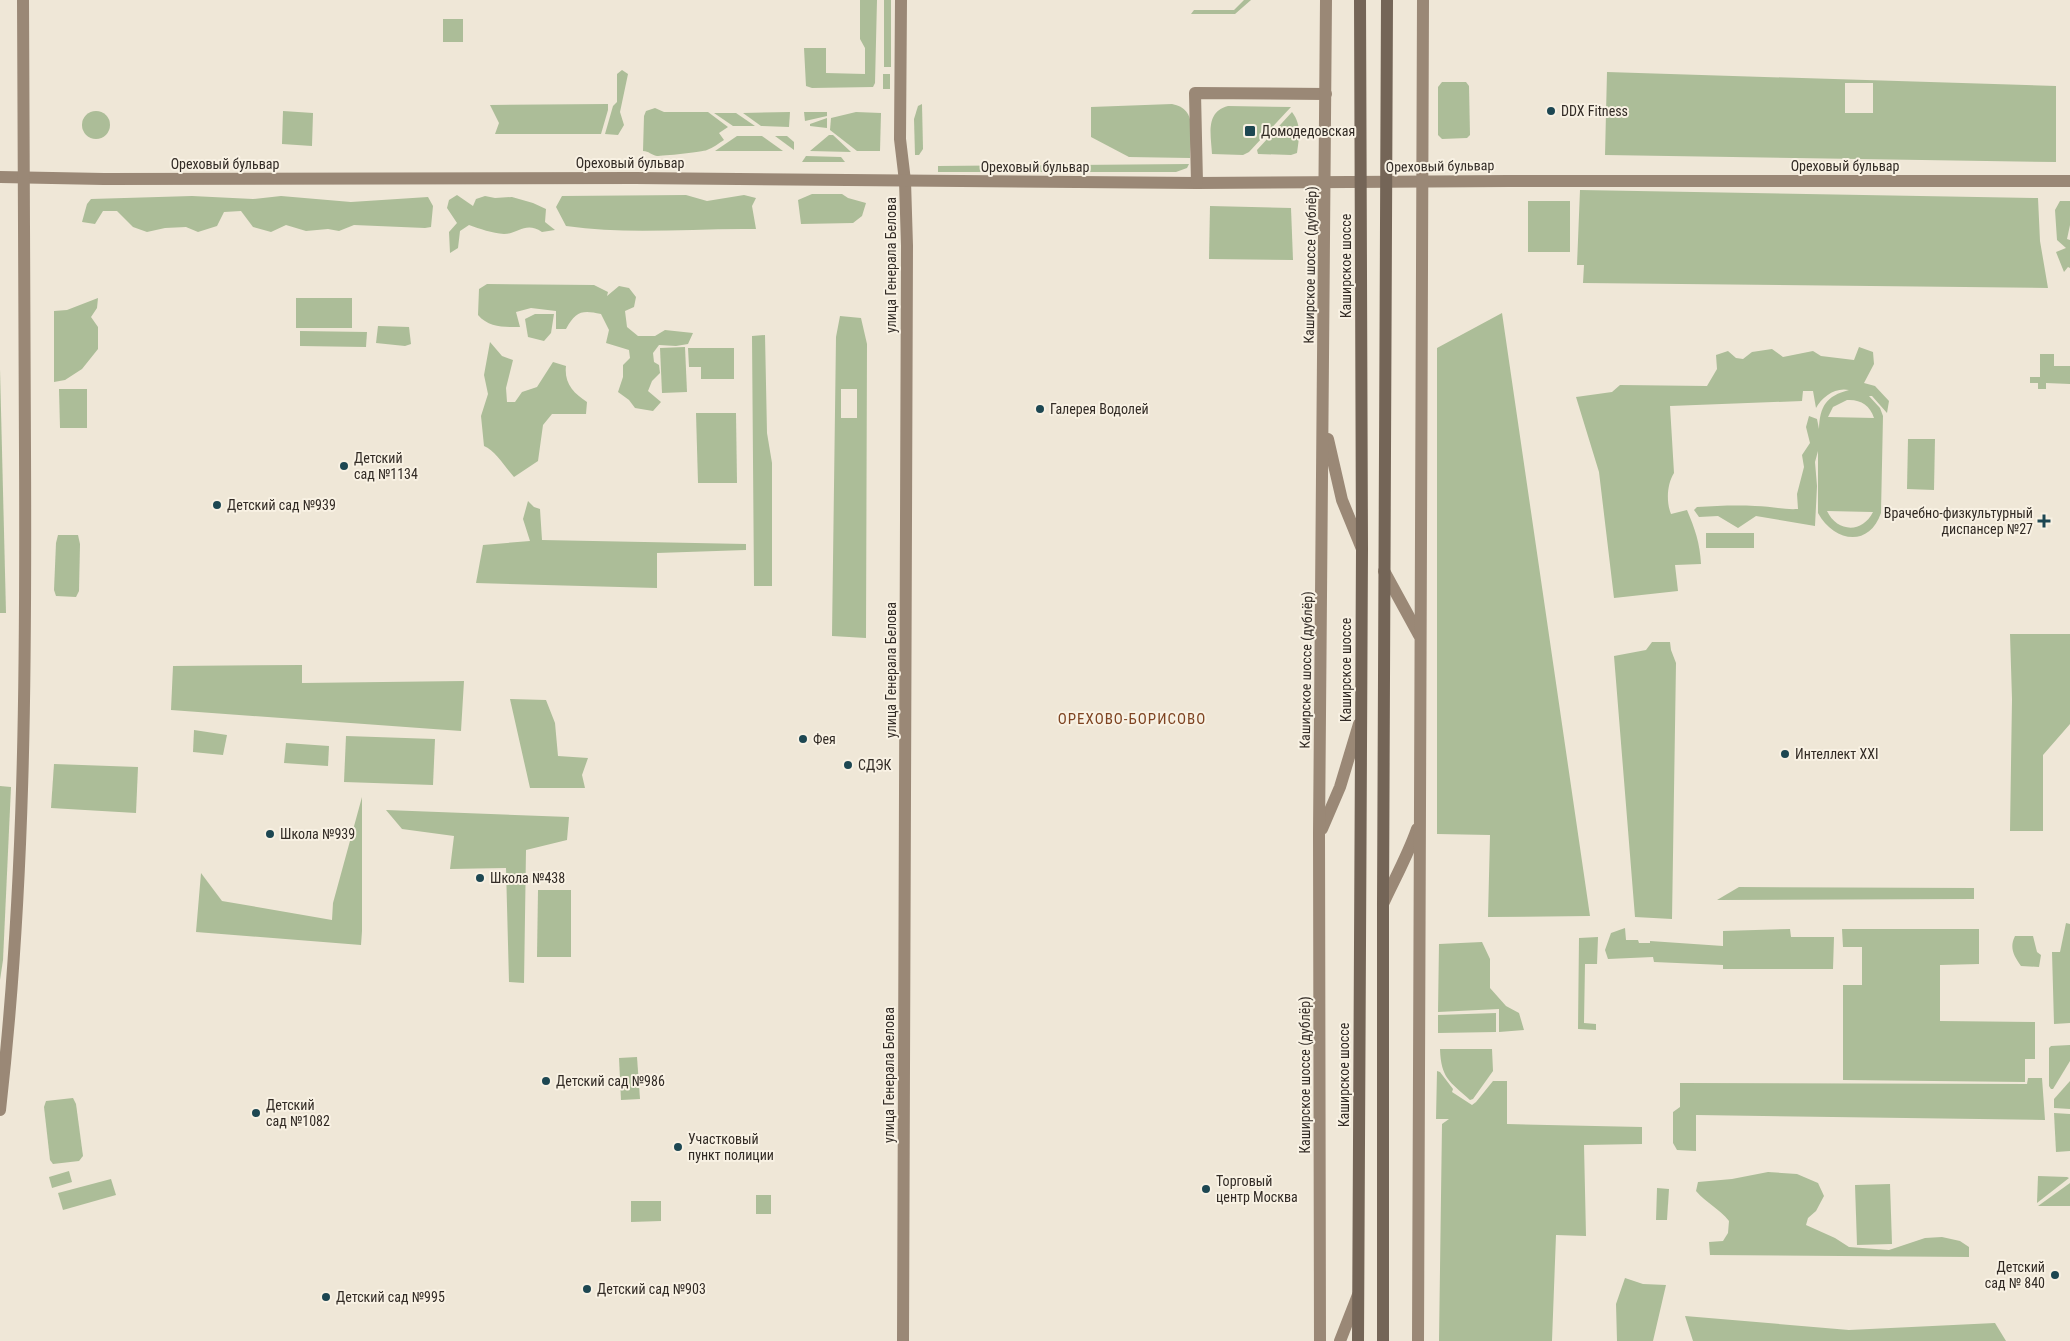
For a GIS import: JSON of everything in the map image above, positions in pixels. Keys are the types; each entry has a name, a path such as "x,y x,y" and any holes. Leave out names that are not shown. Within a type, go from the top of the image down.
{"main road":[{"path":"0,1110 16,934 25,726 26,417 23,0"},
{"name":"улица Генерала Белова","path":"901,0 900,139 905,182 907,494 903,1341"},
{"name":"Каширское шоссе (дублёр)","path":"1320,1341 1320,834 1326,0"},
{"name":"Каширское шоссе","path":"1358,1341 1362,548 1360,0"},
{"path":"1383,1341 1382,906 1387,0"},
{"path":"1418,1341 1423,0"},
{"path":"1197,184 1195,93 1326,94"},
{"name":"Ореховый бульвар","path":"0,176 104,179 635,178 1197,184 1326,182 2070,181"},
{"path":"1323,418 1342,500 1362,548"},
{"path":"1384,570 1421,637"},
{"path":"1320,834 1340,787 1360,719"},
{"path":"1382,906 1400,864 1412,844 1420,820"},
{"path":"1340,1341 1359,1293"}],"green space":[{"path":"860,0 877,0 875,83 873,87 812,88 806,86 804,48 826,48 826,73 865,74 865,48 860,39"},
{"path":"884,0 891,0 891,67 884,67"},
{"path":"1244,0 1251,0 1235,14 1191,14 1194,10 1234,10"},
{"path":"443,19 463,19 463,42 443,42"},
{"path":"622,70 628,74 620,112 624,125 618,135 605,134 613,106 617,102 617,74"},
{"path":"1607,72 2056,86 2056,162 1605,155","holes":["1845,83 1873,83 1873,113 1845,113"]},
{"path":"883,74 890,74 890,89 883,89"},
{"path":"1442,82 1466,82 1469,86 1470,135 1467,138 1442,139 1438,135 1438,87"},
{"path":"608,104 601,134 495,134 499,123 490,105"},
{"path":"922,104 923,149 919,155 915,155 914,119 918,106"},
{"path":"1172,104 1181,107 1190,117 1190,158 1129,157 1091,137 1091,107"},
{"path":"1228,106 1291,107 1249,152 1243,155 1212,154 1211,125 1213,119 1216,113"},
{"path":"655,108 664,112 708,112 728,127 719,133 724,140 709,149 698,152 657,156 643,151 644,116 646,111"},
{"path":"96,111 106,115 110,125 106,135 96,139 86,135 82,125 86,115"},
{"path":"283,111 313,113 312,146 282,144"},
{"path":"790,112 789,127 761,126 743,113"},
{"path":"804,112 827,112 827,116 805,121"},
{"path":"856,112 881,113 880,151 857,151 830,130 831,118"},
{"path":"1292,112 1299,127 1297,153 1291,155 1258,154 1257,150"},
{"path":"714,113 736,113 755,126 733,126"},
{"path":"827,118 827,128 810,126 810,124"},
{"path":"829,135 833,135 851,152 810,151"},
{"path":"737,136 762,136 783,151 715,151"},
{"path":"775,136 787,136 794,142 794,150"},
{"path":"806,156 841,157 845,162 802,162"},
{"path":"1189,164 1187,168 1176,172 938,172 938,166"},
{"path":"1580,190 2038,198 2040,241 2048,288 1583,283 1584,265 1577,265"},
{"path":"812,194 842,194 848,198 866,203 862,216 853,223 801,224 798,200"},
{"path":"457,195 473,206 476,199 485,196 495,198 512,197 533,203 546,209 545,222 555,230 542,232 526,228 504,234 469,225 460,231 458,248 450,253 449,232 457,223 447,208 449,200"},
{"path":"686,195 707,201 744,195 756,198 752,206 756,229 637,231 590,229 566,226 556,207 562,196"},
{"path":"192,196 253,199 281,196 351,202 428,197 433,206 431,227 425,228 354,225 339,231 328,229 306,231 286,225 271,232 253,227 241,211 224,212 217,226 198,232 186,227 165,228 147,232 133,227 117,211 103,211 95,224 82,222 87,204 91,199"},
{"path":"1528,201 1570,201 1570,252 1528,252"},
{"path":"2060,201 2070,201 2070,225 2067,239 2070,240 2070,268 2068,267 2064,272 2056,252 2066,248 2057,240 2055,210"},
{"path":"1210,206 1291,208 1293,260 1209,259"},
{"path":"487,284 594,285 608,292 607,296 619,286 629,288 636,297 634,307 625,311 627,327 638,336 655,336 665,330 693,333 688,344 676,346 659,345 653,353 654,362 659,365 660,373 652,381 648,391 661,402 653,411 635,408 629,400 618,392 623,377 623,365 630,358 629,350 606,343 609,330 601,314 580,313 573,318 566,329 556,329 556,311 531,308 516,312 520,327 492,325 478,315 479,289"},
{"path":"98,298 97,308 91,317 98,327 98,349 82,369 65,380 54,382 54,311 67,310"},
{"path":"296,298 352,298 352,328 296,328"},
{"path":"1502,313 1590,916 1488,917 1490,835 1437,834 1437,348"},
{"path":"535,314 554,314 551,333 544,341 528,337 525,319"},
{"path":"840,316 861,318 867,344 866,638 832,636 836,337","holes":["841,389 857,389 857,418 841,418"]},
{"path":"378,326 409,327 411,344 405,346 376,343"},
{"path":"300,331 367,332 366,347 300,346"},
{"path":"765,335 767,433 772,463 772,586 754,586 752,336"},
{"path":"490,342 502,356 513,360 506,388 507,402 515,402 522,392 537,387 553,362 566,366 566,378 570,387 587,402 586,414 552,414 543,425 538,461 514,477 496,455 484,446 481,416 488,394 484,375"},
{"path":"685,347 687,392 662,393 660,348"},
{"path":"1859,347 1873,352 1874,364 1864,383 1875,386 1889,401 1887,413 1872,396 1869,396 1880,408 1883,416 1881,513 1876,524 1868,532 1860,536 1842,535 1825,523 1818,513 1818,451 1815,462 1817,486 1815,526 1756,516 1738,528 1718,516 1699,517 1694,510 1697,507 1733,506 1798,509 1797,494 1804,467 1802,455 1810,443 1806,427 1809,416 1817,419 1819,429 1821,414 1826,403 1835,395 1849,390 1834,391 1822,400 1816,408 1813,391 1803,391 1802,401 1670,406 1674,473 1668,493 1668,504 1671,514 1687,510 1697,536 1701,564 1675,565 1678,591 1614,598 1599,472 1576,397 1612,392 1620,385 1707,386 1717,369 1716,355 1728,351 1736,358 1743,359 1752,352 1772,349 1783,357 1813,351 1821,356 1854,360","holes":["1847,400 1864,404 1874,418 1828,417 1833,407","1827,511 1872,512 1873,512 1863,524 1850,528 1837,523"]},
{"path":"688,348 734,348 734,379 701,379 701,367 689,367"},
{"path":"2040,354 2054,354 2054,366 2070,366 2070,384 2046,383 2046,389 2038,389 2038,383 2030,383 2030,377 2040,377"},
{"path":"0,369 6,613 0,613"},
{"path":"59,389 87,389 87,428 60,428"},
{"path":"696,413 736,413 737,483 698,483"},
{"path":"1908,439 1935,439 1934,490 1907,489"},
{"path":"528,501 534,507 540,509 542,540 746,544 746,550 657,553 657,588 476,583 483,545 530,541 523,519"},
{"path":"1706,533 1754,533 1754,548 1706,548"},
{"path":"58,535 78,535 80,544 79,591 76,597 56,596 54,590"},
{"path":"2010,634 2070,634 2070,724 2043,755 2043,831 2010,831 2012,699"},
{"path":"1652,642 1670,642 1676,663 1672,919 1635,917 1614,656 1646,650"},
{"path":"302,665 302,683 464,681 461,731 171,710 173,666"},
{"path":"510,699 546,700 555,723 558,756 588,758 582,775 585,788 530,788"},
{"path":"194,730 227,735 223,755 193,752"},
{"path":"346,736 435,739 433,785 344,782"},
{"path":"286,743 329,746 328,766 284,763"},
{"path":"54,764 138,767 136,813 51,808"},
{"path":"0,786 11,787 3,960 0,980"},
{"path":"362,797 361,945 196,932 201,873 222,901 332,920 333,903"},
{"path":"386,810 569,817 567,840 526,850 524,983 509,982 506,868 450,869 454,836 402,829"},
{"path":"1739,887 1974,888 1974,899 1717,900"},
{"path":"538,890 571,890 571,957 537,957"},
{"path":"2066,923 2070,924 2070,1023 2054,1024 2052,952 2060,952"},
{"path":"1625,928 1626,940 1638,940 1639,943 1650,943 1650,941 1723,946 1723,931 1790,929 1791,937 1834,937 1833,969 1723,969 1723,965 1654,962 1653,957 1608,959 1605,950 1611,933"},
{"path":"1842,929 1979,929 1979,964 1940,965 1940,1021 2035,1022 2035,1059 2025,1059 2025,1082 1843,1080 1843,985 1862,985 1862,947 1843,947"},
{"path":"2015,936 2033,936 2037,952 2041,955 2039,967 2021,966 2013,952 2012,944"},
{"path":"1598,937 1597,964 1585,964 1584,1023 1596,1024 1596,1030 1578,1029 1579,938"},
{"path":"1482,942 1490,959 1490,988 1506,1006 1519,1013 1524,1030 1499,1032 1499,1009 1438,1012 1439,944"},
{"path":"1496,1013 1496,1032 1438,1033 1438,1015"},
{"path":"2070,1045 2070,1061 2053,1089 2051,1089 2049,1086 2049,1048 2051,1046"},
{"path":"1440,1049 1492,1049 1493,1071 1473,1099 1470,1100 1444,1073"},
{"path":"637,1057 640,1099 621,1100 619,1058"},
{"path":"1437,1071 1440,1072 1453,1089 1452,1092 1472,1105 1493,1081 1507,1081 1507,1124 1642,1127 1642,1144 1584,1145 1586,1236 1556,1235 1552,1341 1439,1341 1442,1124 1449,1119 1436,1119"},
{"path":"2028,1078 2042,1078 2045,1120 1696,1115 1696,1151 1677,1150 1673,1143 1673,1112 1680,1107 1680,1083 2027,1084"},
{"path":"2070,1081 2070,1109 2054,1108 2054,1099"},
{"path":"73,1098 76,1104 83,1156 79,1161 53,1164 50,1160 44,1107 46,1101"},
{"path":"2054,1113 2070,1114 2070,1151 2056,1152"},
{"path":"69,1171 72,1182 52,1188 49,1177"},
{"path":"1768,1172 1797,1174 1818,1183 1824,1196 1816,1211 1808,1218 1806,1225 1835,1238 1849,1247 1889,1250 1925,1238 1942,1237 1960,1241 1969,1247 1969,1257 1710,1255 1709,1242 1723,1241 1728,1233 1729,1221 1696,1191 1698,1182 1732,1179"},
{"path":"2038,1176 2067,1177 2069,1178 2037,1203"},
{"path":"111,1179 116,1195 63,1210 58,1193"},
{"path":"2070,1183 2070,1206 2038,1206"},
{"path":"1890,1184 1892,1244 1857,1245 1855,1185"},
{"path":"1657,1188 1669,1189 1667,1220 1656,1220"},
{"path":"756,1195 771,1195 771,1214 756,1214"},
{"path":"631,1201 661,1201 661,1221 631,1222"},
{"path":"1625,1278 1643,1284 1666,1285 1653,1341 1617,1341 1616,1304"},
{"path":"1685,1316 1849,1330 1995,1323 2006,1341 1693,1341"}],"place":[{"name":"DDX Fitness","path":"1551,111"},
{"name":"Домодедовская","path":"1250,131"},
{"name":"Галерея Водолей","path":"1040,409"},
{"name":"Детский сад №1134","path":"344,466"},
{"name":"Детский сад №939","path":"217,505"},
{"name":"Врачебно-физкультурный диспансер №27","path":"2044,521"},
{"name":"Фея","path":"803,739"},
{"name":"Интеллект XXI","path":"1785,754"},
{"name":"СДЭК","path":"848,765"},
{"name":"Школа №939","path":"270,834"},
{"name":"Школа №438","path":"480,878"},
{"name":"Детский сад №986","path":"546,1081"},
{"name":"Детский сад №1082","path":"256,1113"},
{"name":"Участковый пункт полиции","path":"678,1147"},
{"name":"Торговый центр Москва","path":"1206,1189"},
{"name":"Детский сад № 840","path":"2055,1275"},
{"name":"Детский сад №903","path":"587,1289"},
{"name":"Детский сад №995","path":"326,1297"}],"district":[{"name":"ОРЕХОВО-БОРИСОВО","path":"1132,719"}]}
